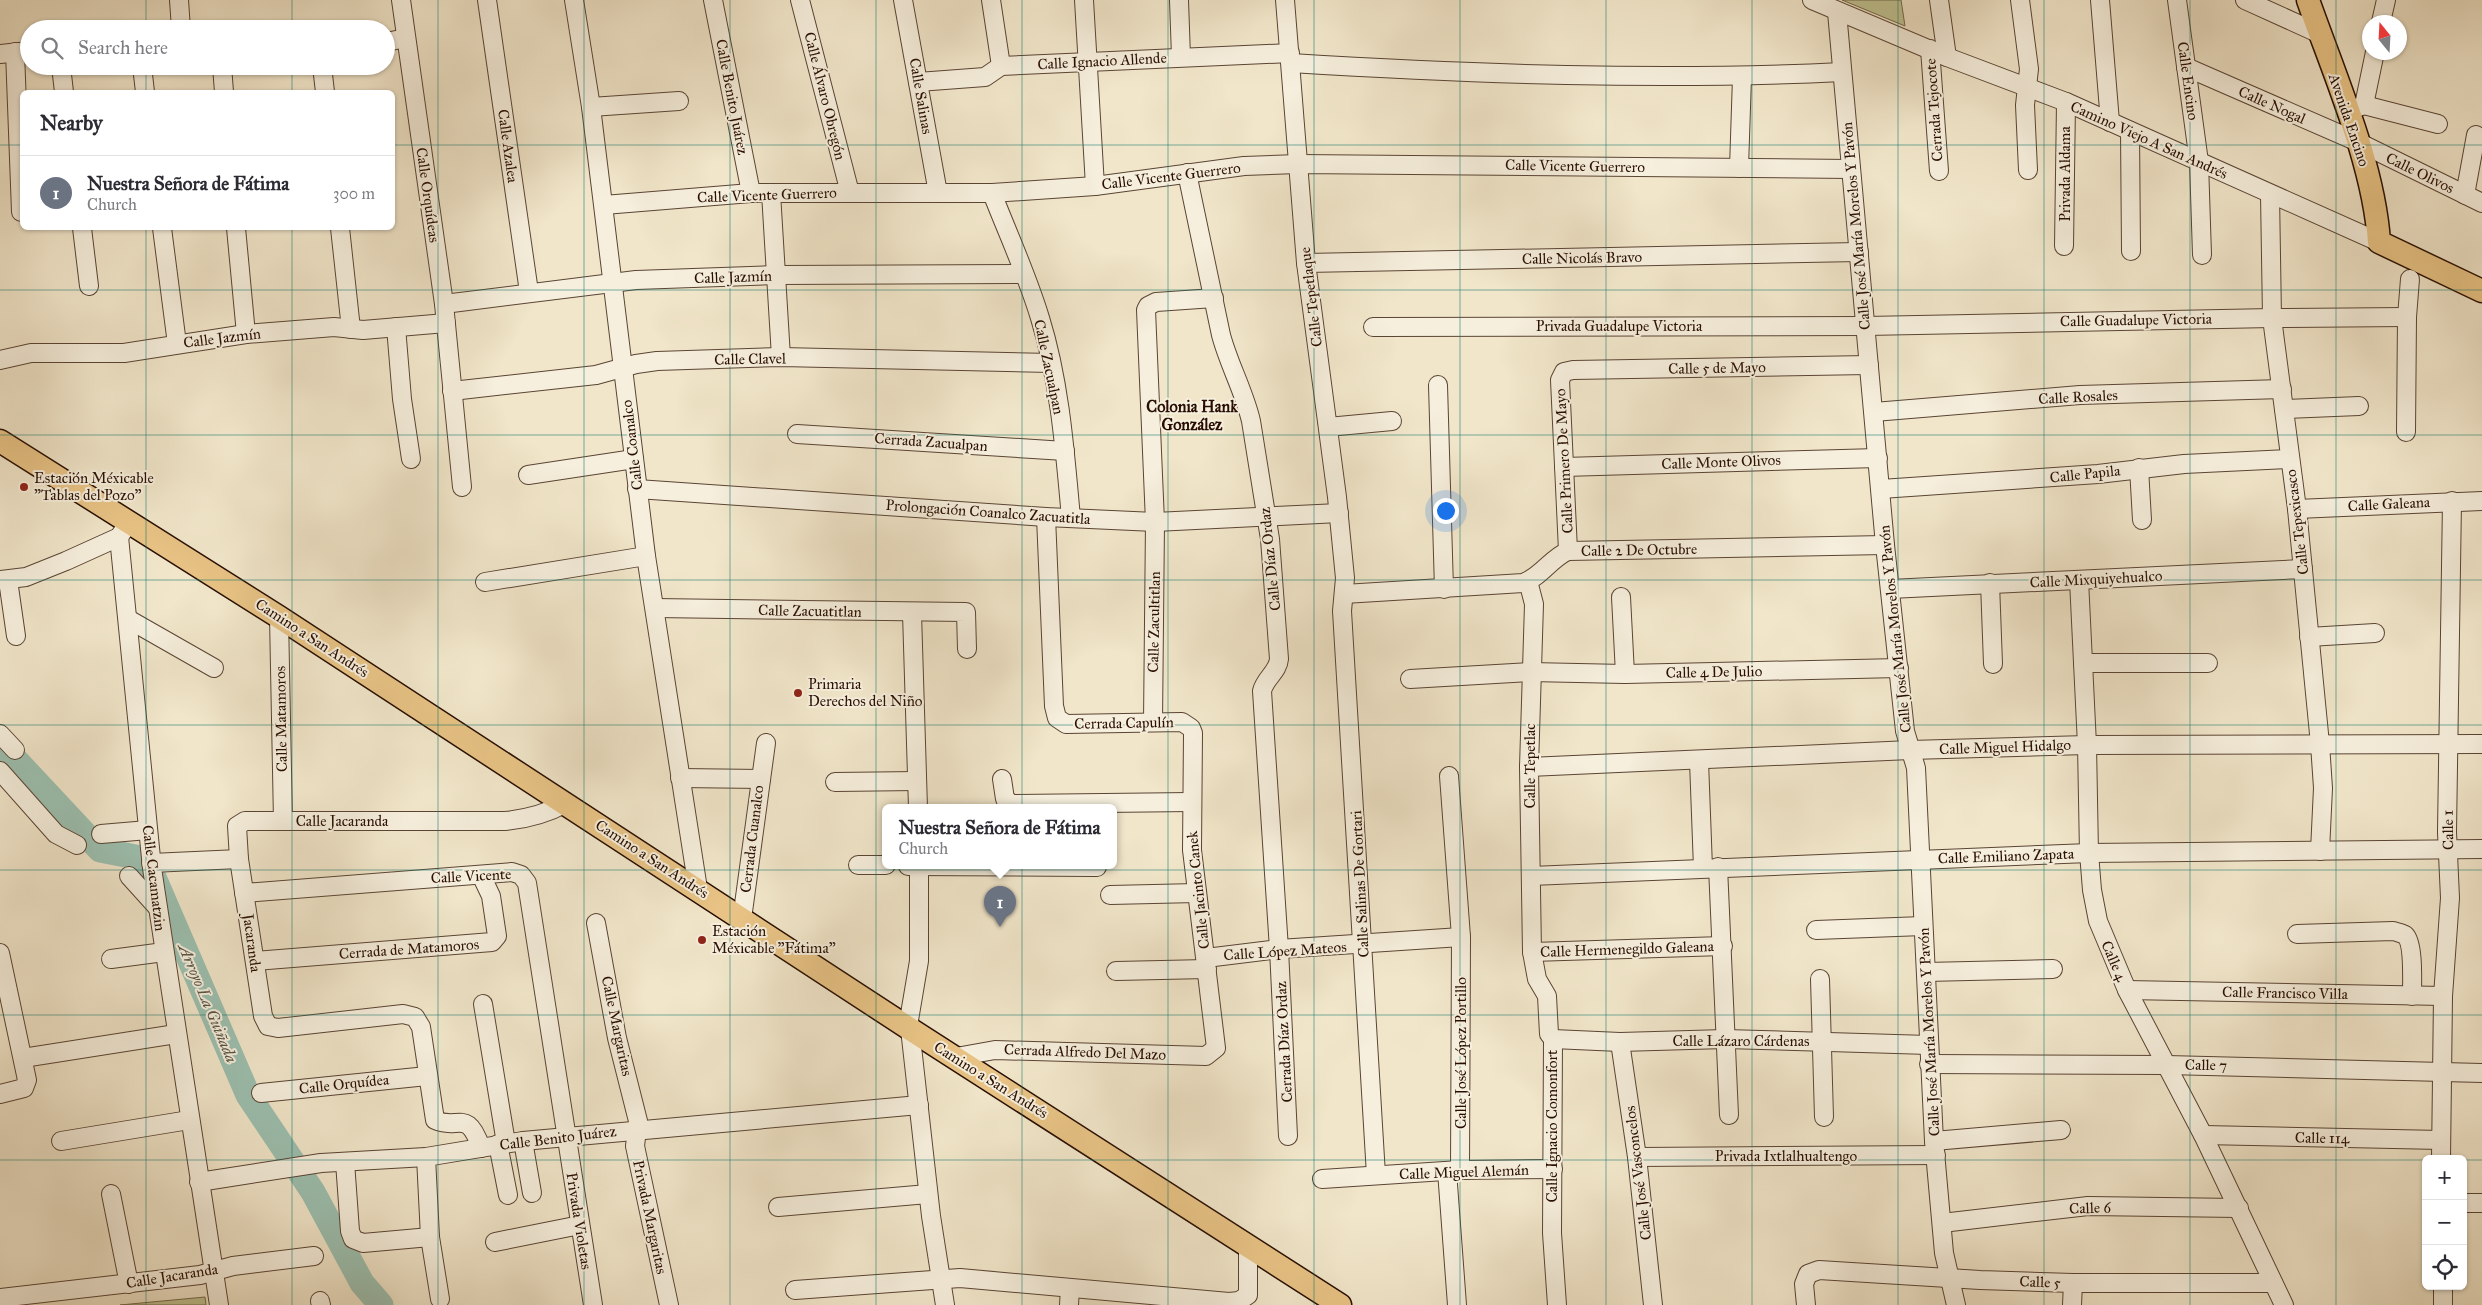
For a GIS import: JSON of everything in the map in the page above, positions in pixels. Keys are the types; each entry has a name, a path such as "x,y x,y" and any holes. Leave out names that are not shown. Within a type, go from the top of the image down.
{"main road":[{"name":"Avenida Encino","path":"2308,0 2320,34 2355,108 2358,142 2371,186 2379,242"},
{"name":"Camino Viejo A San Andrés","path":"2379,242 2482,291"},
{"name":"Camino a San Andrés","path":"0,441 124,529 279,617 910,1029 1340,1305"}],"street":[{"path":"179,0 180,20"},
{"name":"Calle Orquídeas","path":"401,0 444,304 462,487"},
{"name":"Calle Azalea","path":"487,0 529,292"},
{"name":"Calle Coanalco","path":"574,0 591,107 614,282 646,556 698,889"},
{"name":"Calle Benito Juárez","path":"712,0 751,193"},
{"name":"Calle Álvaro Obregón","path":"800,0 850,193"},
{"name":"Calle Salinas","path":"903,0 938,193"},
{"path":"991,0 1001,66"},
{"path":"1084,0 1095,186"},
{"path":"1179,0 1181,57"},
{"name":"Calle Tepetlaque","path":"1285,0 1306,263 1339,513 1345,578 1344,594"},
{"name":"Camino Viejo A San Andrés","path":"1812,0 1947,57 2066,102 2379,242"},
{"path":"1939,0 1947,57"},
{"path":"2020,0 2029,69 2025,105 2028,170"},
{"path":"2100,0 2110,122"},
{"name":"Calle Encino","path":"2177,0 2199,162 2202,255"},
{"path":"2245,0 2320,34"},
{"path":"2383,15 2386,0"},
{"name":"Calle José María Morelos Y Pavón","path":"1837,12 1885,545 1905,731 1916,768 1929,1064 1935,1148 1944,1253 1956,1305"},
{"path":"395,40 406,38"},
{"name":"Cerrada Tejocote","path":"1930,49 1939,171"},
{"path":"15,52 20,185"},
{"name":"Calle Ignacio Allende","path":"918,82 985,77 1001,66 1181,57 1290,58"},
{"path":"1290,58 1476,74 1742,77 1842,72"},
{"path":"2372,60 2355,108 2438,124"},
{"name":"Calle Nogal","path":"2186,67 2358,142"},
{"path":"61,75 64,90"},
{"path":"143,75 145,90"},
{"path":"223,75 224,90"},
{"path":"323,75 325,90"},
{"path":"1739,168 1742,77"},
{"path":"591,107 679,101"},
{"name":"Privada Aldama","path":"2064,246 2066,102"},
{"path":"2130,131 2131,251"},
{"path":"2465,195 2476,135"},
{"name":"Calle Olivos","path":"2358,142 2482,203"},
{"name":"Calle Vicente Guerrero","path":"604,205 751,193 992,193 1095,186 1244,166 1298,164 1851,170"},
{"name":"Calle Díaz Ordaz","path":"1187,173 1228,359 1246,398 1273,564 1279,659 1277,669 1265,682 1262,692 1279,949"},
{"path":"771,193 781,357"},
{"name":"Calle Zacualpan","path":"992,193 1040,318 1051,363 1065,451 1071,518"},
{"name":"Calle Tepexicasco","path":"2270,194 2272,318 2297,509 2320,744 2323,788 2320,852"},
{"path":"82,230 89,286"},
{"path":"162,230 176,344"},
{"path":"236,230 246,334"},
{"path":"340,230 351,329"},
{"name":"Calle Nicolás Bravo","path":"1306,263 1859,252"},
{"name":"Calle Jazmín","path":"444,304 636,280 776,275 1024,274"},
{"path":"2406,432 2407,317 2410,279"},
{"name":"Calle Zacultitlan","path":"1153,722 1156,522 1146,310 1148,306 1156,302 1214,298"},
{"name":"Calle Guadalupe Victoria","path":"1866,326 2407,317"},
{"name":"Calle Jazmín","path":"0,360 32,353 124,353 246,334 334,327 351,329 396,327 446,322"},
{"name":"Privada Guadalupe Victoria","path":"1373,327 1866,326"},
{"path":"396,327 402,399 411,459"},
{"name":"Calle Clavel","path":"452,391 596,375 623,367 656,361 781,357 1051,363"},
{"name":"Calle 5 de Mayo","path":"1564,372 1573,370 1869,365"},
{"name":"Calle Primero De Mayo","path":"1564,372 1560,380 1568,551"},
{"path":"1438,385 1444,588"},
{"name":"Calle Rosales","path":"1874,412 2080,395 2282,389"},
{"path":"2284,409 2359,406"},
{"path":"1328,427 1392,421"},
{"name":"Cerrada Zacualpan","path":"797,434 1065,451"},
{"name":"Calle Monte Olivos","path":"1564,467 1878,458"},
{"name":"Calle Papila","path":"1881,489 2290,458"},
{"path":"528,475 634,459"},
{"path":"2139,468 2142,520"},
{"name":"Prolongación Coanalco Zacuatitla","path":"637,489 1046,517 1156,522 1339,513"},
{"name":"Calle 1","path":"2441,1155 2443,996 2450,898 2448,849 2449,606 2452,501"},
{"name":"Calle Galeana","path":"2297,509 2482,501"},
{"name":"Cerrada Capulín","path":"1046,517 1054,706 1057,718 1066,724 1182,722 1191,728"},
{"path":"16,636 4,580 38,573 124,529"},
{"name":"Calle Cacamatzin","path":"124,529 128,619 152,866 189,1120 219,1305"},
{"name":"Calle 2 De Octubre","path":"1528,581 1568,551 1885,545"},
{"path":"484,582 646,556"},
{"name":"Calle Mixquiyehualco","path":"1890,589 2302,569"},
{"name":"Calle 4","path":"2079,580 2094,908 2127,990 2203,1135 2284,1305"},
{"path":"1344,594 1514,584 1528,581"},
{"name":"Calle Tepetlac","path":"1528,581 1534,604 1530,672 1529,767 1532,952"},
{"path":"1990,583 1993,664"},
{"name":"Calle Salinas De Gortari","path":"1344,594 1342,611 1364,945 1376,1175"},
{"path":"1621,597 1625,674"},
{"name":"Calle Zacuatitlan","path":"655,608 912,613 966,612 966,649"},
{"path":"912,613 918,804"},
{"name":"Calle Matamoros","path":"279,617 283,821"},
{"path":"128,619 214,668"},
{"path":"2309,637 2375,633"},
{"path":"2083,663 2208,663"},
{"name":"Calle 4 De Julio","path":"1410,679 1530,672 1625,674 1898,668"},
{"name":"Calle Jacinto Canek","path":"1191,728 1194,738 1191,802 1196,893 1217,1042 1214,1051"},
{"path":"0,734 15,750"},
{"path":"761,779 766,743"},
{"name":"Calle Miguel Hidalgo","path":"1529,767 1910,750 2087,745 2482,744"},
{"path":"1699,760 1710,867 1723,946 1729,1115"},
{"path":"0,770 56,834 76,846"},
{"name":"Calle José López Portillo","path":"1449,776 1461,937 1454,1170 1457,1305"},
{"name":"Cerrada Cuanalco","path":"680,778 761,779 742,919"},
{"path":"1002,779 1005,799 1012,804 1191,802"},
{"path":"835,782 917,781"},
{"name":"Calle Jacaranda","path":"239,859 236,830 238,824 245,821 524,819 544,814 566,803"},
{"path":"101,834 148,830"},
{"name":"Calle Emiliano Zapata","path":"1531,876 1710,867 2090,853 2482,849"},
{"path":"152,866 239,859"},
{"name":"Jacaranda","path":"239,859 263,1016 268,1026 278,1028 403,1014 415,1017 422,1028 427,1076"},
{"path":"858,865 882,866"},
{"path":"919,869 919,961 910,1011 910,1029 928,1194 945,1305"},
{"name":"Calle Vicente","path":"244,893 516,872 527,883 566,1137"},
{"name":"Cerrada de Matamoros","path":"255,961 492,942 497,936 491,896 481,875"},
{"path":"129,876 157,904"},
{"path":"1110,895 1196,893"},
{"name":"Calle Margaritas","path":"596,923 616,1038 638,1121 637,1129"},
{"path":"1816,930 1923,926"},
{"path":"2297,934 2400,933 2405,936 2410,946 2412,996"},
{"path":"1364,945 1461,937"},
{"name":"Calle López Mateos","path":"1116,971 1207,963 1279,949 1364,945"},
{"name":"Calle Hermenegildo Galeana","path":"1532,952 1723,946"},
{"name":"Cerrada Díaz Ordaz","path":"1279,949 1288,1136"},
{"path":"110,959 164,952"},
{"name":"Calle Ignacio Comonfort","path":"1532,952 1537,979 1547,996 1549,1034 1552,1039 1552,1233 1557,1305"},
{"path":"0,953 4,990 23,1058 26,1080 24,1088 0,1094"},
{"path":"1926,972 2053,969"},
{"path":"1820,979 1824,1117"},
{"name":"Calle Francisco Villa","path":"2127,990 2443,996"},
{"path":"483,1004 508,1195"},
{"path":"23,1058 176,1034"},
{"name":"Calle Lázaro Cárdenas","path":"1552,1039 1620,1042 1822,1041 1929,1045"},
{"name":"Calle José Vasconcelos","path":"1620,1042 1637,1157 1653,1305"},
{"name":"Cerrada Alfredo Del Mazo","path":"956,1057 995,1050 1206,1056 1214,1051"},
{"name":"Calle 7","path":"1929,1064 2167,1064 2482,1072"},
{"path":"427,1076 435,1120 443,1122 460,1121 467,1124 474,1132 502,1144 532,1192"},
{"name":"Calle Orquídea","path":"261,1093 427,1076"},
{"name":"Calle Benito Juárez","path":"199,1182 310,1165 426,1157 502,1144 637,1129 919,1105"},
{"path":"61,1141 189,1120"},
{"name":"Privada Margaritas","path":"637,1129 635,1146 669,1305"},
{"name":"Privada Ixtlalhualtengo","path":"1637,1157 1935,1148 2062,1130"},
{"name":"Calle 114","path":"2203,1135 2441,1140"},
{"name":"Privada Violetas","path":"566,1137 593,1305"},
{"path":"426,1157 430,1237 440,1299"},
{"path":"345,1162 350,1231 353,1239 363,1243 430,1237"},
{"name":"Calle Miguel Alemán","path":"1322,1179 1454,1170 1553,1169"},
{"path":"111,1194 129,1284"},
{"path":"778,1207 928,1194"},
{"path":"2467,1203 2482,1203"},
{"name":"Calle 6","path":"1942,1223 2088,1206 2239,1208"},
{"path":"495,1242 580,1225"},
{"path":"796,1290 960,1278 1070,1297 1229,1302 1245,1299 1248,1288 1248,1247"},
{"name":"Calle Jacaranda","path":"0,1298 129,1284 215,1271 233,1266 314,1256"},
{"name":"Calle 5","path":"1806,1305 1804,1284 1808,1274 1820,1270 2073,1283 2273,1283"},
{"path":"2072,1305 2073,1283"},
{"path":"2443,1290 2443,1305"}],"green space":[{"path":"1842,0 1901,0 1905,26"},
{"path":"205,1297 206,1305 120,1305"}],"waterway":[{"name":"Arroyo La Guiñada","path":"0,743 100,850 146,859 248,1095 313,1192 362,1283 381,1305"}],"place":[{"name":"Estación Méxicable \"Tablas del Pozo\"","path":"24,487"},
{"name":"Primaria Derechos del Niño","path":"798,693"},
{"name":"Nuestra Señora de Fátima","path":"1000,927"},
{"name":"Estación Méxicable \"Fátima\"","path":"702,940"}],"district":[{"name":"Colonia Hank González","path":"1192,415"}]}
